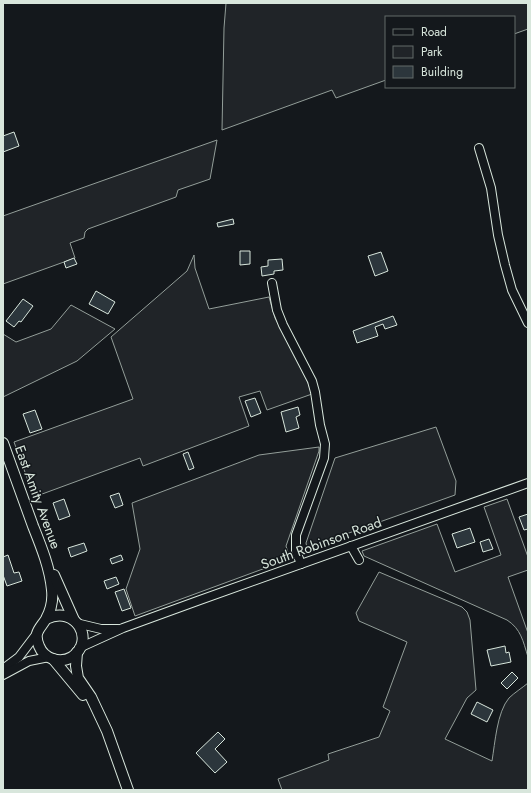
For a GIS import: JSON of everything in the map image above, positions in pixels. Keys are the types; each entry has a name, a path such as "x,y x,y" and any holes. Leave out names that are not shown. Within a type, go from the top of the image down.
{"main road":[{"name":"East Amity Avenue","path":"3,443 46,561 52,588 51,606 46,619"},
{"name":"East Amity Avenue","path":"46,561 75,621"},
{"path":"78,650 72,657 65,660 58,660 44,654 39,648 37,640 41,625 46,619 53,616 68,616 75,621 82,632 82,639 78,650 76,666 78,678 91,697 106,731 128,790"},
{"path":"51,658 97,712"}],"street":[{"path":"479,148 491,188 498,235 512,290 528,323"},
{"path":"272,283 277,310 283,325 312,381 325,444 324,458 296,535 296,551 301,564"},
{"name":"South Robinson Road","path":"78,650 123,628 528,484"},
{"path":"351,546 359,560"},
{"name":"South Robinson Road","path":"75,621 100,629 123,628"},
{"path":"3,669 19,657 38,632"},
{"path":"3,675 29,661 51,658"}],"green space":[{"path":"226,3 528,3 528,29 515,34 515,16 385,16 385,80 336,98 332,90 222,130 224,28"},
{"path":"217,140 210,179 178,190 176,197 88,229 85,232 84,238 70,243 75,258 3,284 3,216"},
{"path":"194,255 195,268 209,309 269,297 275,318 307,380 312,394 267,410 260,391 239,397 249,426 143,466 140,458 34,497 14,442 133,399 111,337 187,271"},
{"path":"71,305 115,329 77,361 3,397 3,334 16,342 51,329"},
{"path":"436,427 456,481 455,495 307,548 306,543 335,458"},
{"path":"319,447 319,451 286,546 290,559 135,616 126,589 140,549 132,503 259,455"},
{"path":"507,499 528,557 528,570 508,577 528,633 528,657 518,631 507,620 364,556 362,551 437,524 455,572 501,555 484,507"},
{"path":"379,572 462,607 467,612 470,620 476,690 467,698 445,739 492,761 499,719 505,704 511,696 528,683 528,790 282,790 278,779 329,760 328,754 379,737 390,711 383,707 407,642 359,621 356,613"}],"building":[{"path":"14,132 19,146 3,152 3,136"},
{"path":"233,219 234,224 218,227 217,223"},
{"path":"240,251 250,251 250,264 240,265"},
{"path":"381,252 388,271 375,276 368,256"},
{"path":"74,258 77,264 66,268 64,262"},
{"path":"282,259 283,270 274,271 274,274 262,276 261,267 268,266 268,260"},
{"path":"96,291 115,302 108,314 89,304"},
{"path":"23,299 33,306 21,322 19,321 14,327 6,321"},
{"path":"393,316 397,325 385,329 383,324 375,327 378,336 357,343 353,331"},
{"path":"255,398 261,413 251,417 245,401"},
{"path":"298,407 300,415 296,417 299,428 286,432 281,412"},
{"path":"35,410 42,429 30,433 23,414"},
{"path":"188,452 194,468 189,470 183,454"},
{"path":"119,493 123,505 115,508 110,496"},
{"path":"64,499 70,516 59,520 53,503"},
{"path":"528,514 528,529 524,530 519,517"},
{"path":"470,528 475,542 457,548 452,534"},
{"path":"489,539 493,549 483,552 480,542"},
{"path":"84,543 87,551 71,557 68,548"},
{"path":"8,555 14,573 19,572 22,581 7,586 3,575 3,557"},
{"path":"121,555 123,560 112,564 110,559"},
{"path":"116,577 119,584 107,589 104,581"},
{"path":"124,589 131,608 122,611 115,592"},
{"path":"505,646 506,653 509,652 511,662 491,666 487,650"},
{"path":"512,672 518,678 507,689 501,683"},
{"path":"477,702 493,710 487,722 471,714"},
{"path":"218,732 225,739 215,749 227,762 215,773 196,753"}]}
